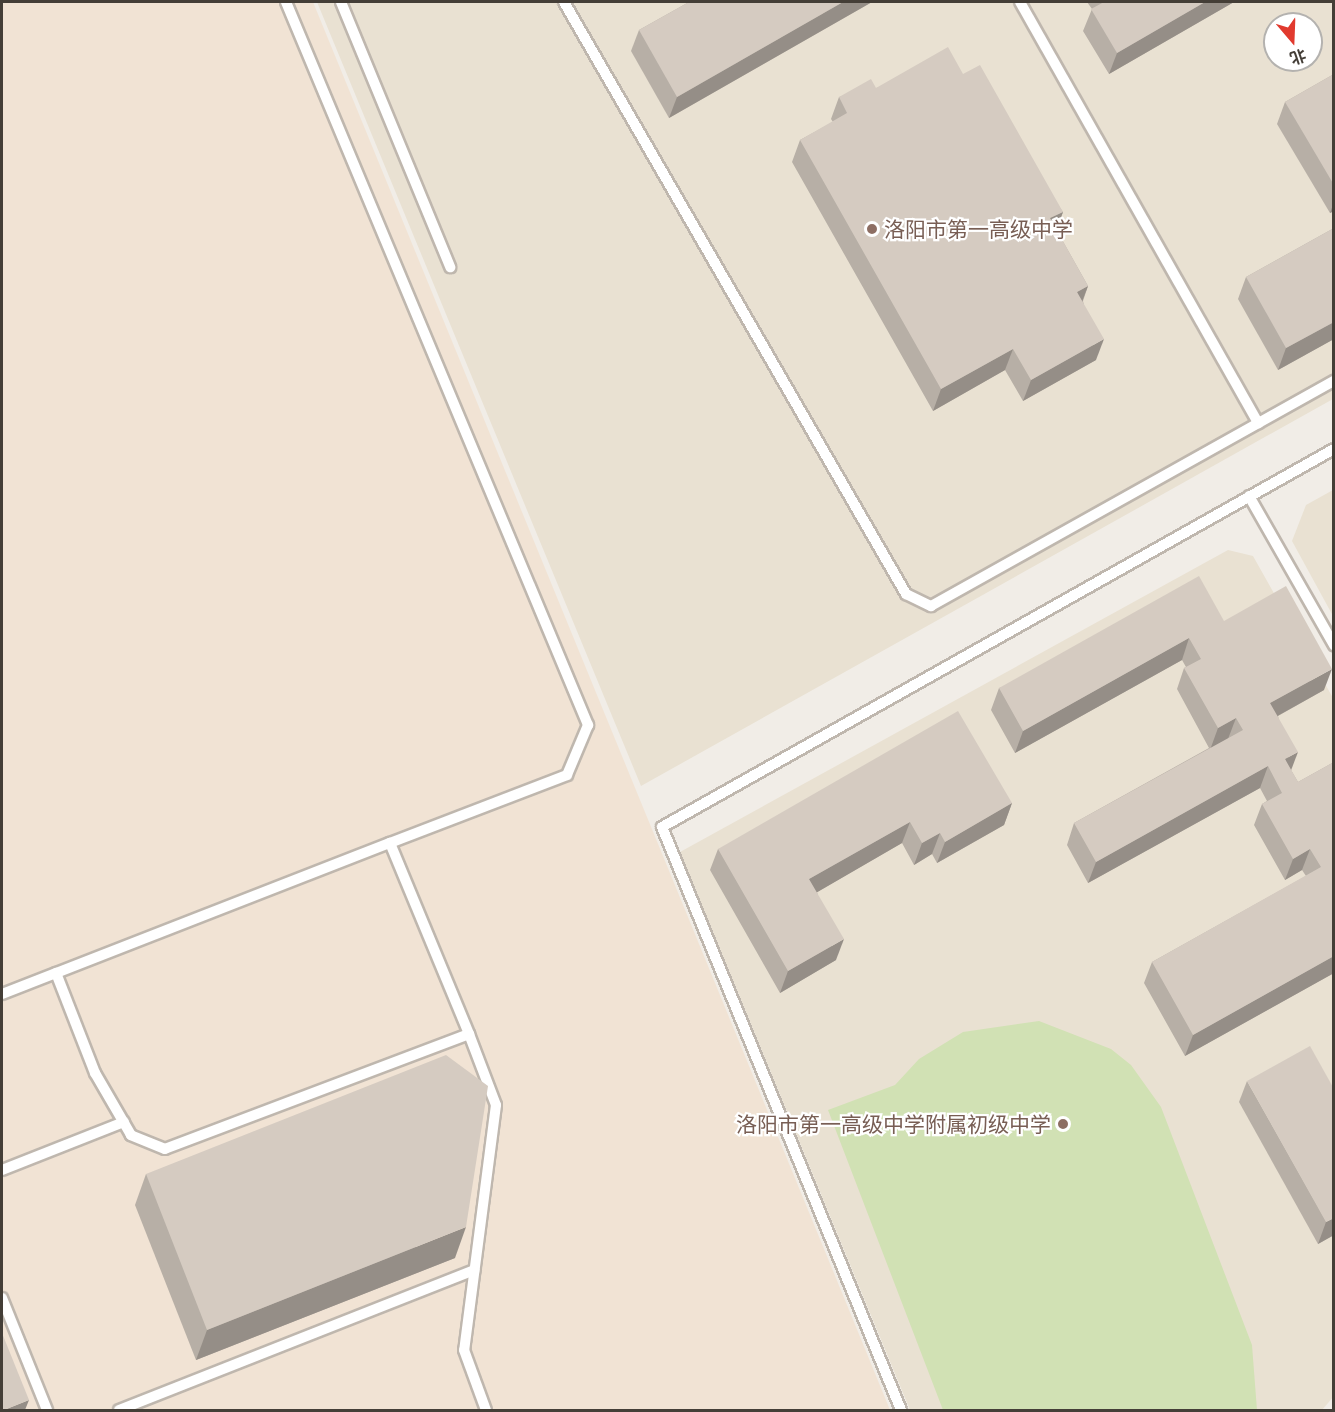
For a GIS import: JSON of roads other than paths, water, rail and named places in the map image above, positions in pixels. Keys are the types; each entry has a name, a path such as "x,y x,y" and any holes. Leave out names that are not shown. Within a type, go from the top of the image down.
{"lane":[{"path":"2,994 567,775 588,726 286,2"},
{"path":"341,2 450,267"},
{"path":"564,2 906,594 931,606 1334,381"},
{"path":"1020,2 1258,423"},
{"path":"901,1410 662,827 1334,449"},
{"path":"1249,496 1334,645"},
{"path":"390,843 496,1105 464,1350 486,1410"},
{"path":"56,973 95,1073 131,1135 165,1149 469,1034"},
{"path":"2,1170 124,1122"},
{"path":"119,1410 474,1270"},
{"path":"2,1298 47,1410"}],"place":[{"name":"洛阳市第一高级中学","path":"872,229"},
{"name":"洛阳市第一高级中学附属初级中学","path":"1063,1124"}]}
